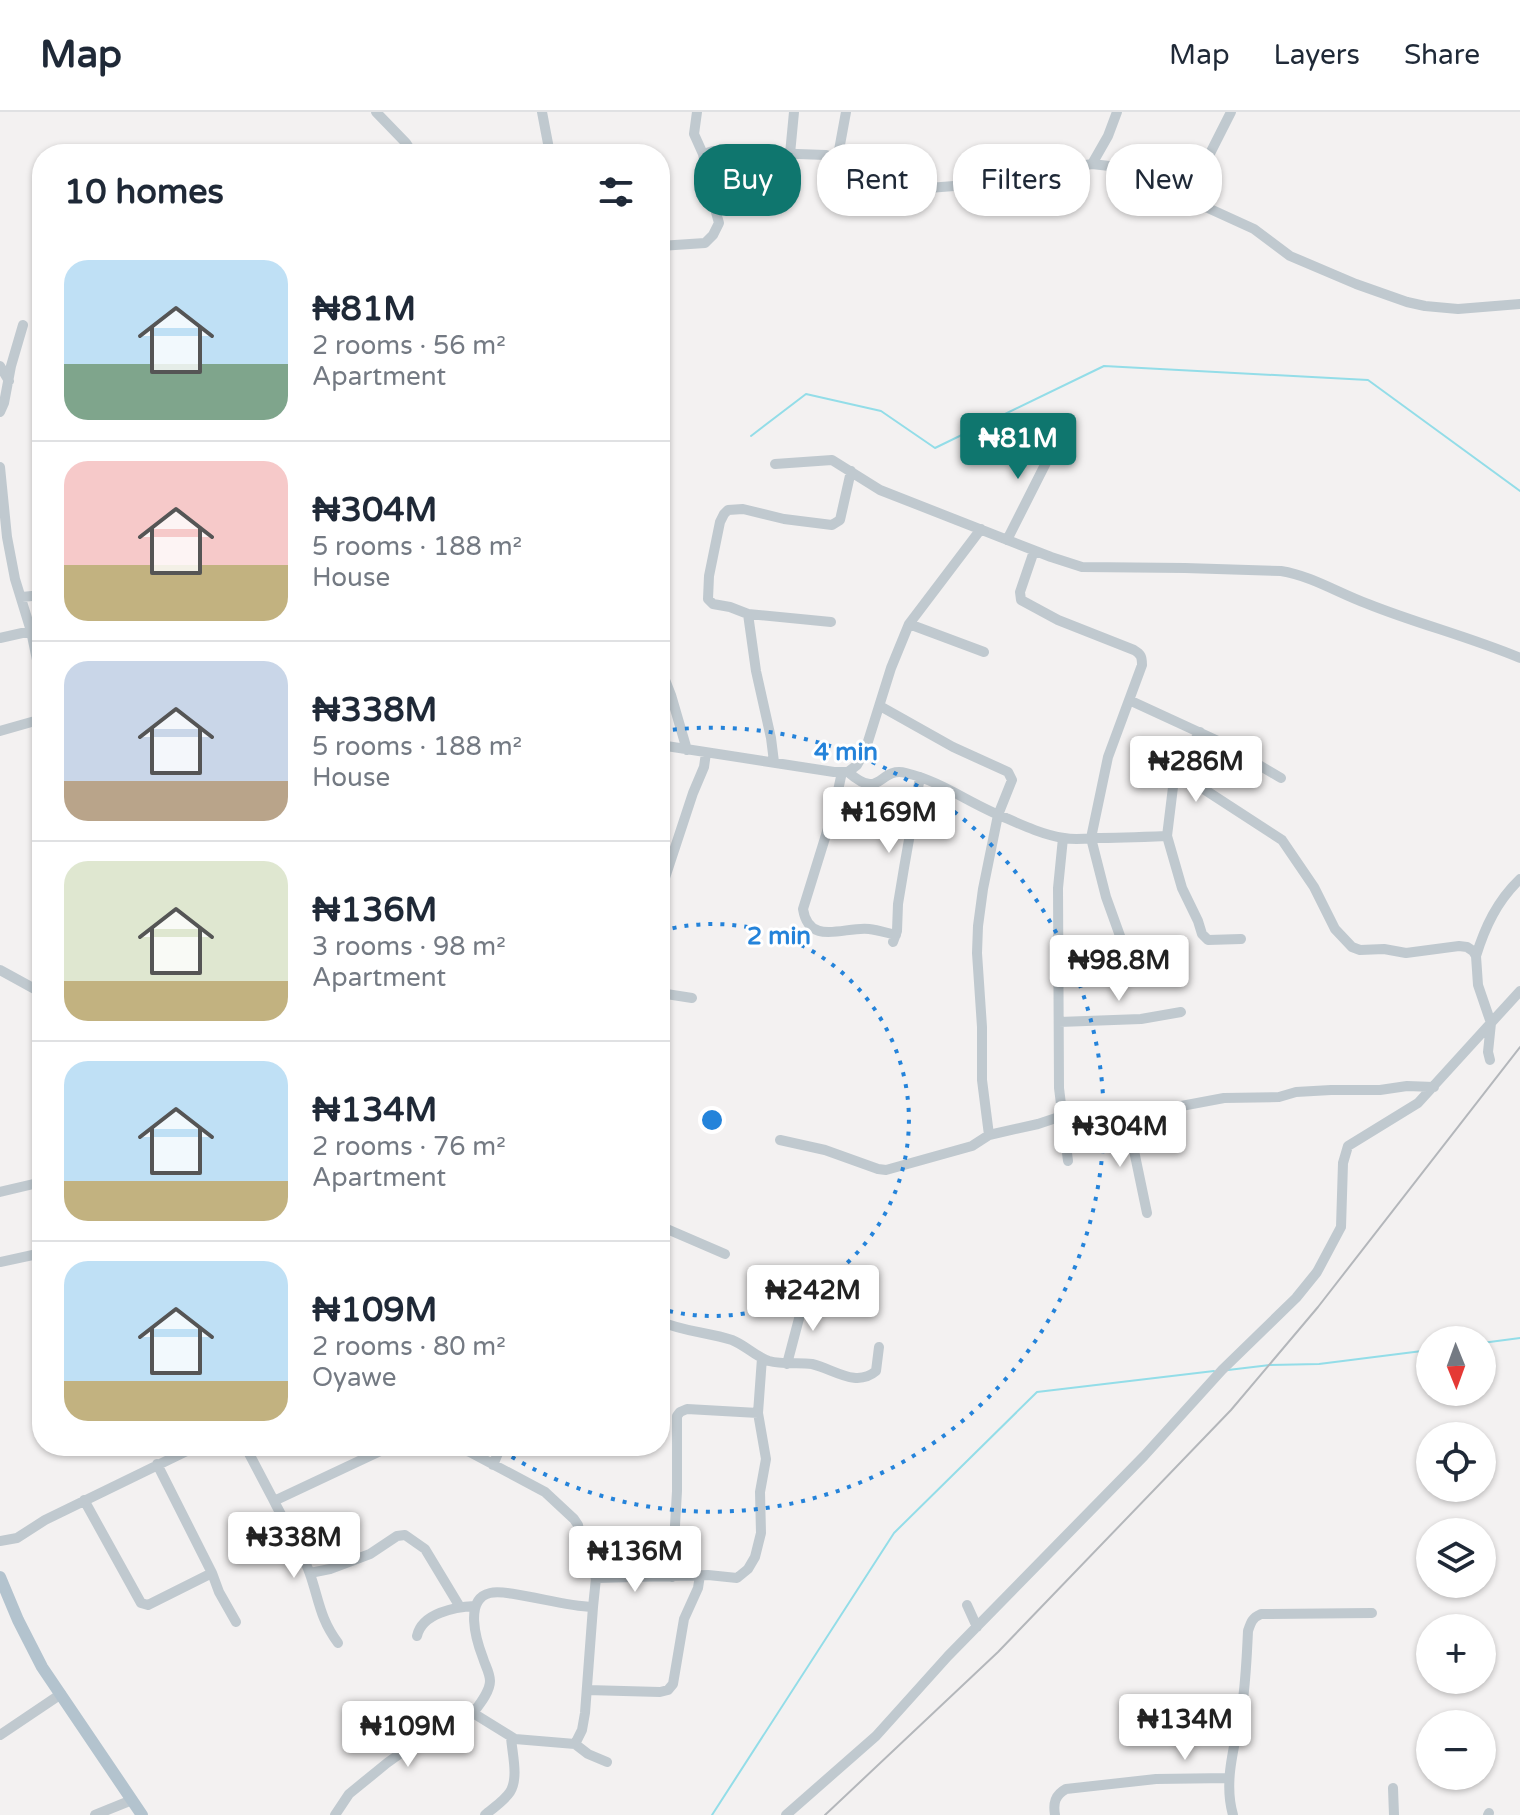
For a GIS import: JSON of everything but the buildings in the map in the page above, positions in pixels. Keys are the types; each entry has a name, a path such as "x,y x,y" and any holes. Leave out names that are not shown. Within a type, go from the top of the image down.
{"main road":[{"path":"0,1577 42,1667 142,1815"}],"street":[{"path":"376,112 407,144"},
{"path":"542,112 548,144"},
{"path":"697,112 694,134 698,144"},
{"path":"791,144 794,112"},
{"path":"840,144 846,112"},
{"path":"1092,164 1117,112"},
{"path":"1215,144 1231,112"},
{"path":"937,187 1092,164 1106,166"},
{"path":"1222,215 1254,229 1290,256 1407,302 1458,309 1520,304"},
{"path":"670,245 705,243 719,223 717,216"},
{"path":"0,412 23,325"},
{"path":"0,366 9,381"},
{"path":"1007,540 1059,437"},
{"path":"775,464 832,460 880,490 1082,567 1293,573 1364,603 1465,636 1520,658"},
{"path":"0,467 7,537 15,579 32,636"},
{"path":"831,622 748,614 713,604 708,599 709,576 720,522 728,510 743,509 784,519 832,525 840,520 851,471"},
{"path":"920,777 894,939 869,929 816,931 805,921 803,909 845,772 857,765 865,751 891,668 909,624 981,529"},
{"path":"1034,551 1020,592 1021,600 1058,620 1139,653 1142,658 1108,757 1091,838 1106,897 1133,972"},
{"path":"22,597 32,596"},
{"path":"748,614 774,762"},
{"path":"909,624 984,652"},
{"path":"0,638 31,631"},
{"path":"670,692 687,750"},
{"path":"1129,700 1218,741 1281,778"},
{"path":"880,706 953,747 1008,772 1012,780 998,815 978,926 982,1080 989,1135"},
{"path":"0,731 32,722"},
{"path":"1200,732 1174,779 1167,836 1182,888 1204,938 1241,939"},
{"path":"670,747 845,772 869,785 898,771 920,777 998,815 1063,838 1167,836"},
{"path":"670,863 704,767 706,753"},
{"path":"1174,779 1202,788 1282,840 1314,887 1335,929 1352,947 1406,953 1459,946 1467,947 1476,956"},
{"path":"1063,838 1058,888 1059,1088 1068,1161"},
{"path":"1490,1060 1491,1023 1478,985 1476,956 1484,929 1495,909 1520,879"},
{"path":"0,970 32,988"},
{"path":"786,1815 876,1736 1222,1370 1296,1298 1317,1272 1341,1227 1343,1163 1348,1146 1418,1103 1520,991"},
{"path":"670,995 692,998"},
{"path":"1059,1022 1141,1019 1181,1012"},
{"path":"780,1140 825,1150 886,1170 972,1146 989,1135 1062,1116 1087,1121 1127,1117 1224,1098 1279,1097 1296,1092 1407,1086 1434,1087"},
{"path":"1127,1117 1147,1213"},
{"path":"0,1192 32,1184"},
{"path":"670,1230 725,1254"},
{"path":"0,1262 32,1255"},
{"path":"787,1364 806,1292"},
{"path":"670,1326 734,1341 767,1360 811,1364 860,1379 870,1377 876,1371 879,1347"},
{"path":"596,1578 700,1575 729,1578 741,1576 748,1569 761,1533 760,1492 766,1459 758,1413 762,1358"},
{"path":"672,1577 677,1416 687,1409 758,1413"},
{"path":"0,1541 17,1538 45,1520 175,1456"},
{"path":"250,1456 310,1573 319,1608 338,1643"},
{"path":"274,1501 370,1456"},
{"path":"477,1456 545,1492 574,1519 583,1552 596,1578 582,1730 575,1744"},
{"path":"493,1465 497,1456"},
{"path":"157,1464 236,1622"},
{"path":"84,1500 144,1605 212,1573"},
{"path":"310,1573 370,1554 397,1536 405,1535 425,1549 460,1607"},
{"path":"587,1690 668,1690 673,1684 684,1619 698,1588 700,1575"},
{"path":"335,1815 349,1794 387,1763 412,1745 473,1713 490,1682 478,1643 475,1620 475,1606 482,1596 497,1592 593,1607"},
{"path":"967,1605 977,1627"},
{"path":"417,1636 419,1628 445,1610 475,1606"},
{"path":"1233,1815 1229,1778 1244,1698 1251,1622 1261,1614 1372,1613"},
{"path":"0,1735 61,1694"},
{"path":"473,1713 511,1737 523,1741 575,1744 607,1762"},
{"path":"485,1815 513,1787 511,1737"},
{"path":"1055,1815 1056,1797 1066,1789 1156,1779 1229,1778"},
{"path":"1393,1788 1394,1815"},
{"path":"95,1815 132,1800"}],"waterway":[{"path":"751,436 806,394 881,411 935,448 1104,366 1368,380 1520,491"},
{"path":"1496,1341 1520,1338"},
{"path":"1228,1370 1319,1364 1416,1352"},
{"path":"712,1815 894,1533 1037,1392 1214,1371"}],"railway":[{"path":"825,1815 998,1652 1231,1410 1318,1307 1520,1047"}]}
